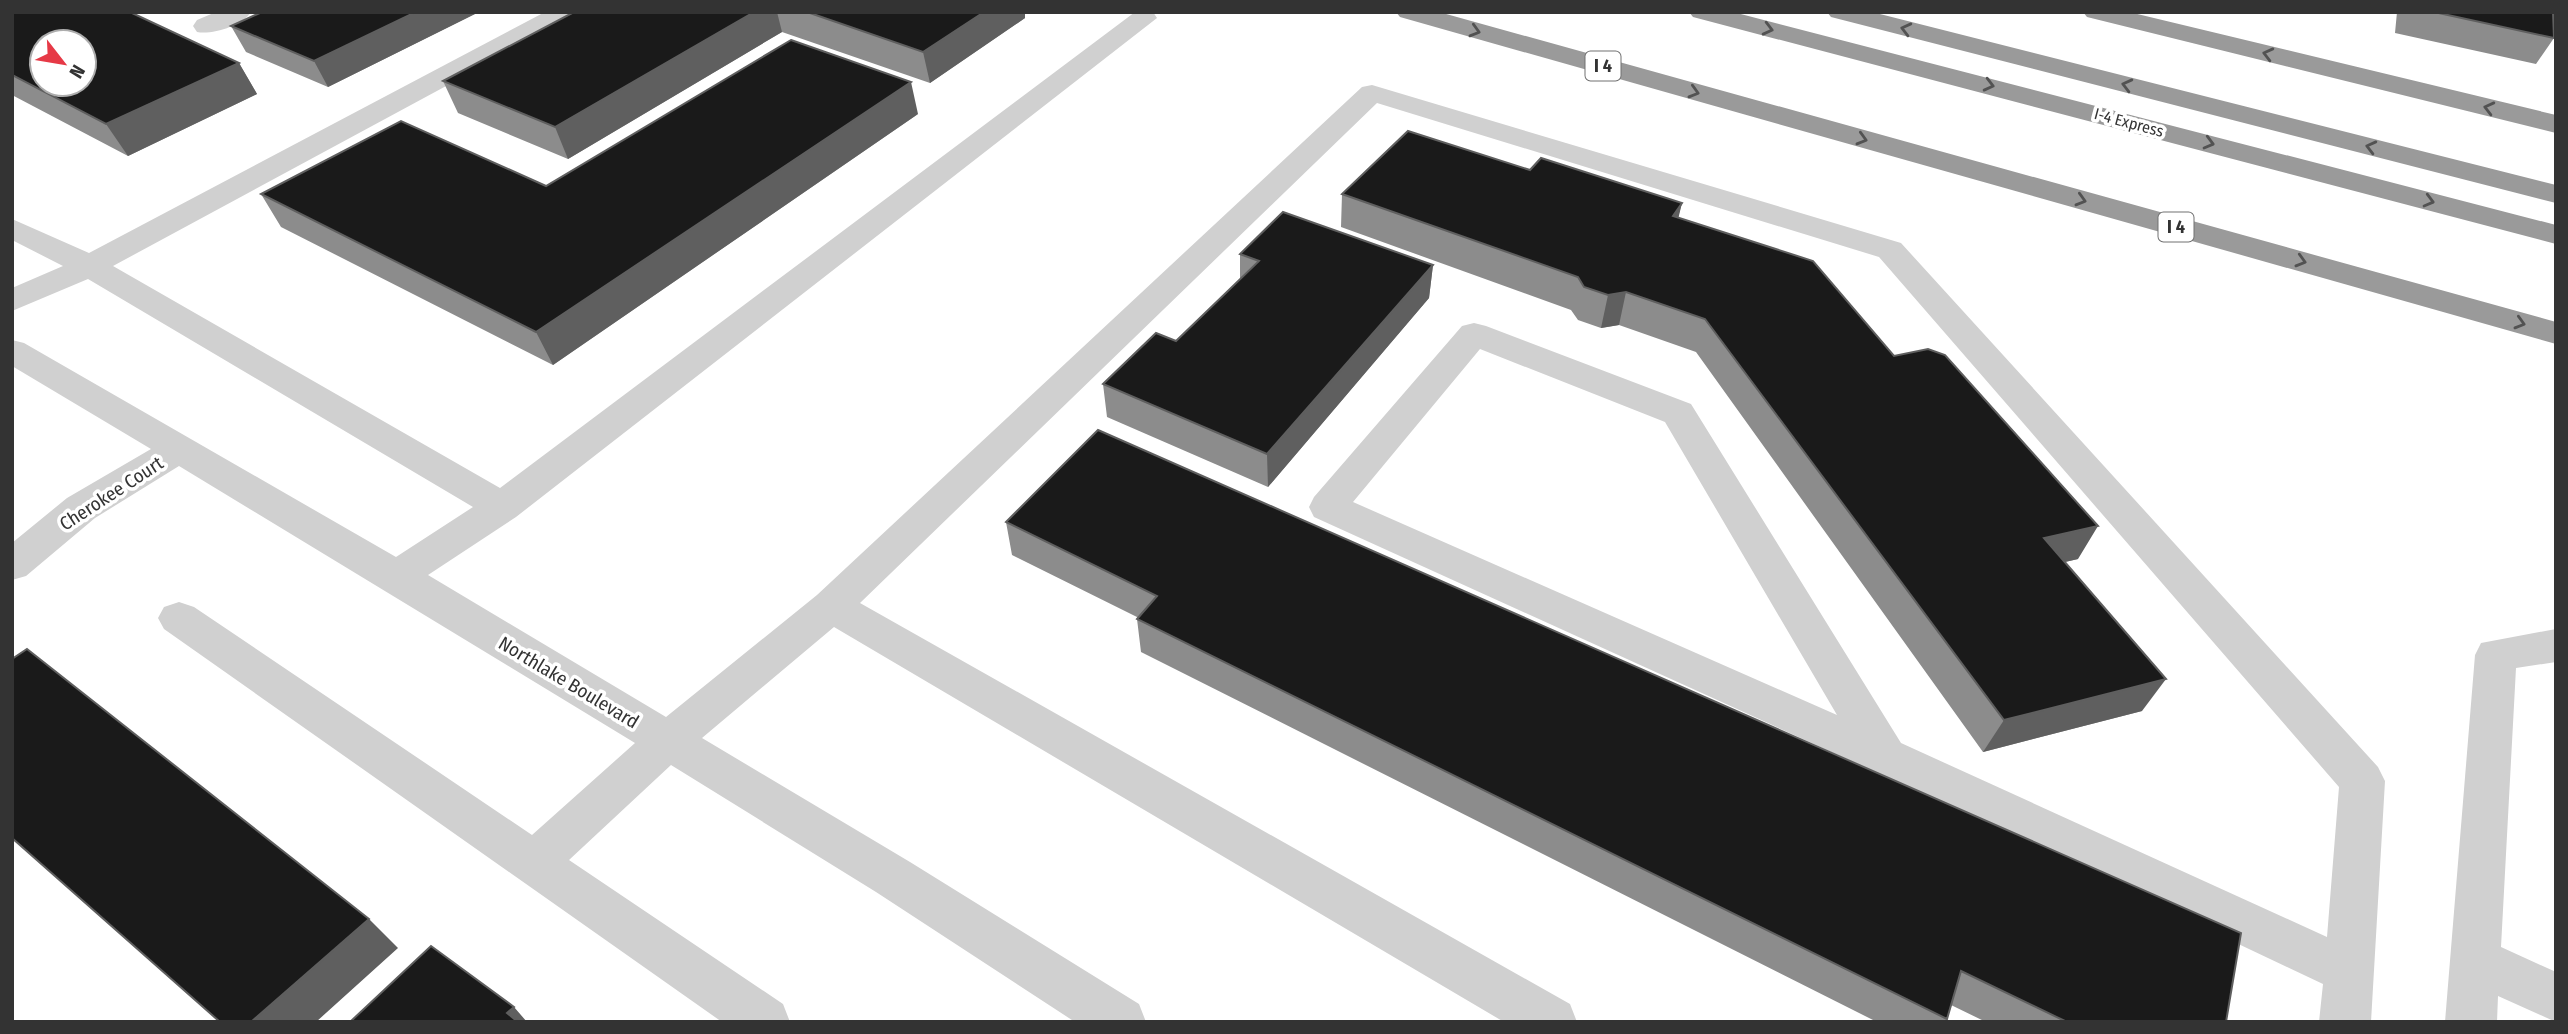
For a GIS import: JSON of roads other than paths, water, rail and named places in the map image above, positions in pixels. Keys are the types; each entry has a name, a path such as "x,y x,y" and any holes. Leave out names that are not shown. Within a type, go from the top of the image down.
{"highway":[{"name":"I 4","path":"1409,12 2556,333"},
{"name":"I-4 Express","path":"1702,12 2556,235"},
{"name":"I-4 Express","path":"1840,12 2556,194"},
{"path":"2096,12 2556,124"}],"street":[{"path":"206,26 238,12"},
{"path":"22,296 89,266 565,12"},
{"path":"397,576 502,507 1144,18 1123,12"},
{"path":"534,863 667,741 831,606 1372,93 1890,250 2362,781 2345,1022"},
{"path":"12,228 89,266 502,507"},
{"path":"1885,756 1678,413 1474,334 1328,507 1885,756 2350,972"},
{"name":"Northlake Boulevard","path":"12,351 397,576 893,877 1121,1022"},
{"name":"Cherokee Court","path":"12,565 81,508 179,449"},
{"path":"831,606 1552,1022"},
{"path":"179,618 765,1022"},
{"path":"2471,1022 2496,656 2556,645"},
{"path":"2475,960 2556,998"}]}
